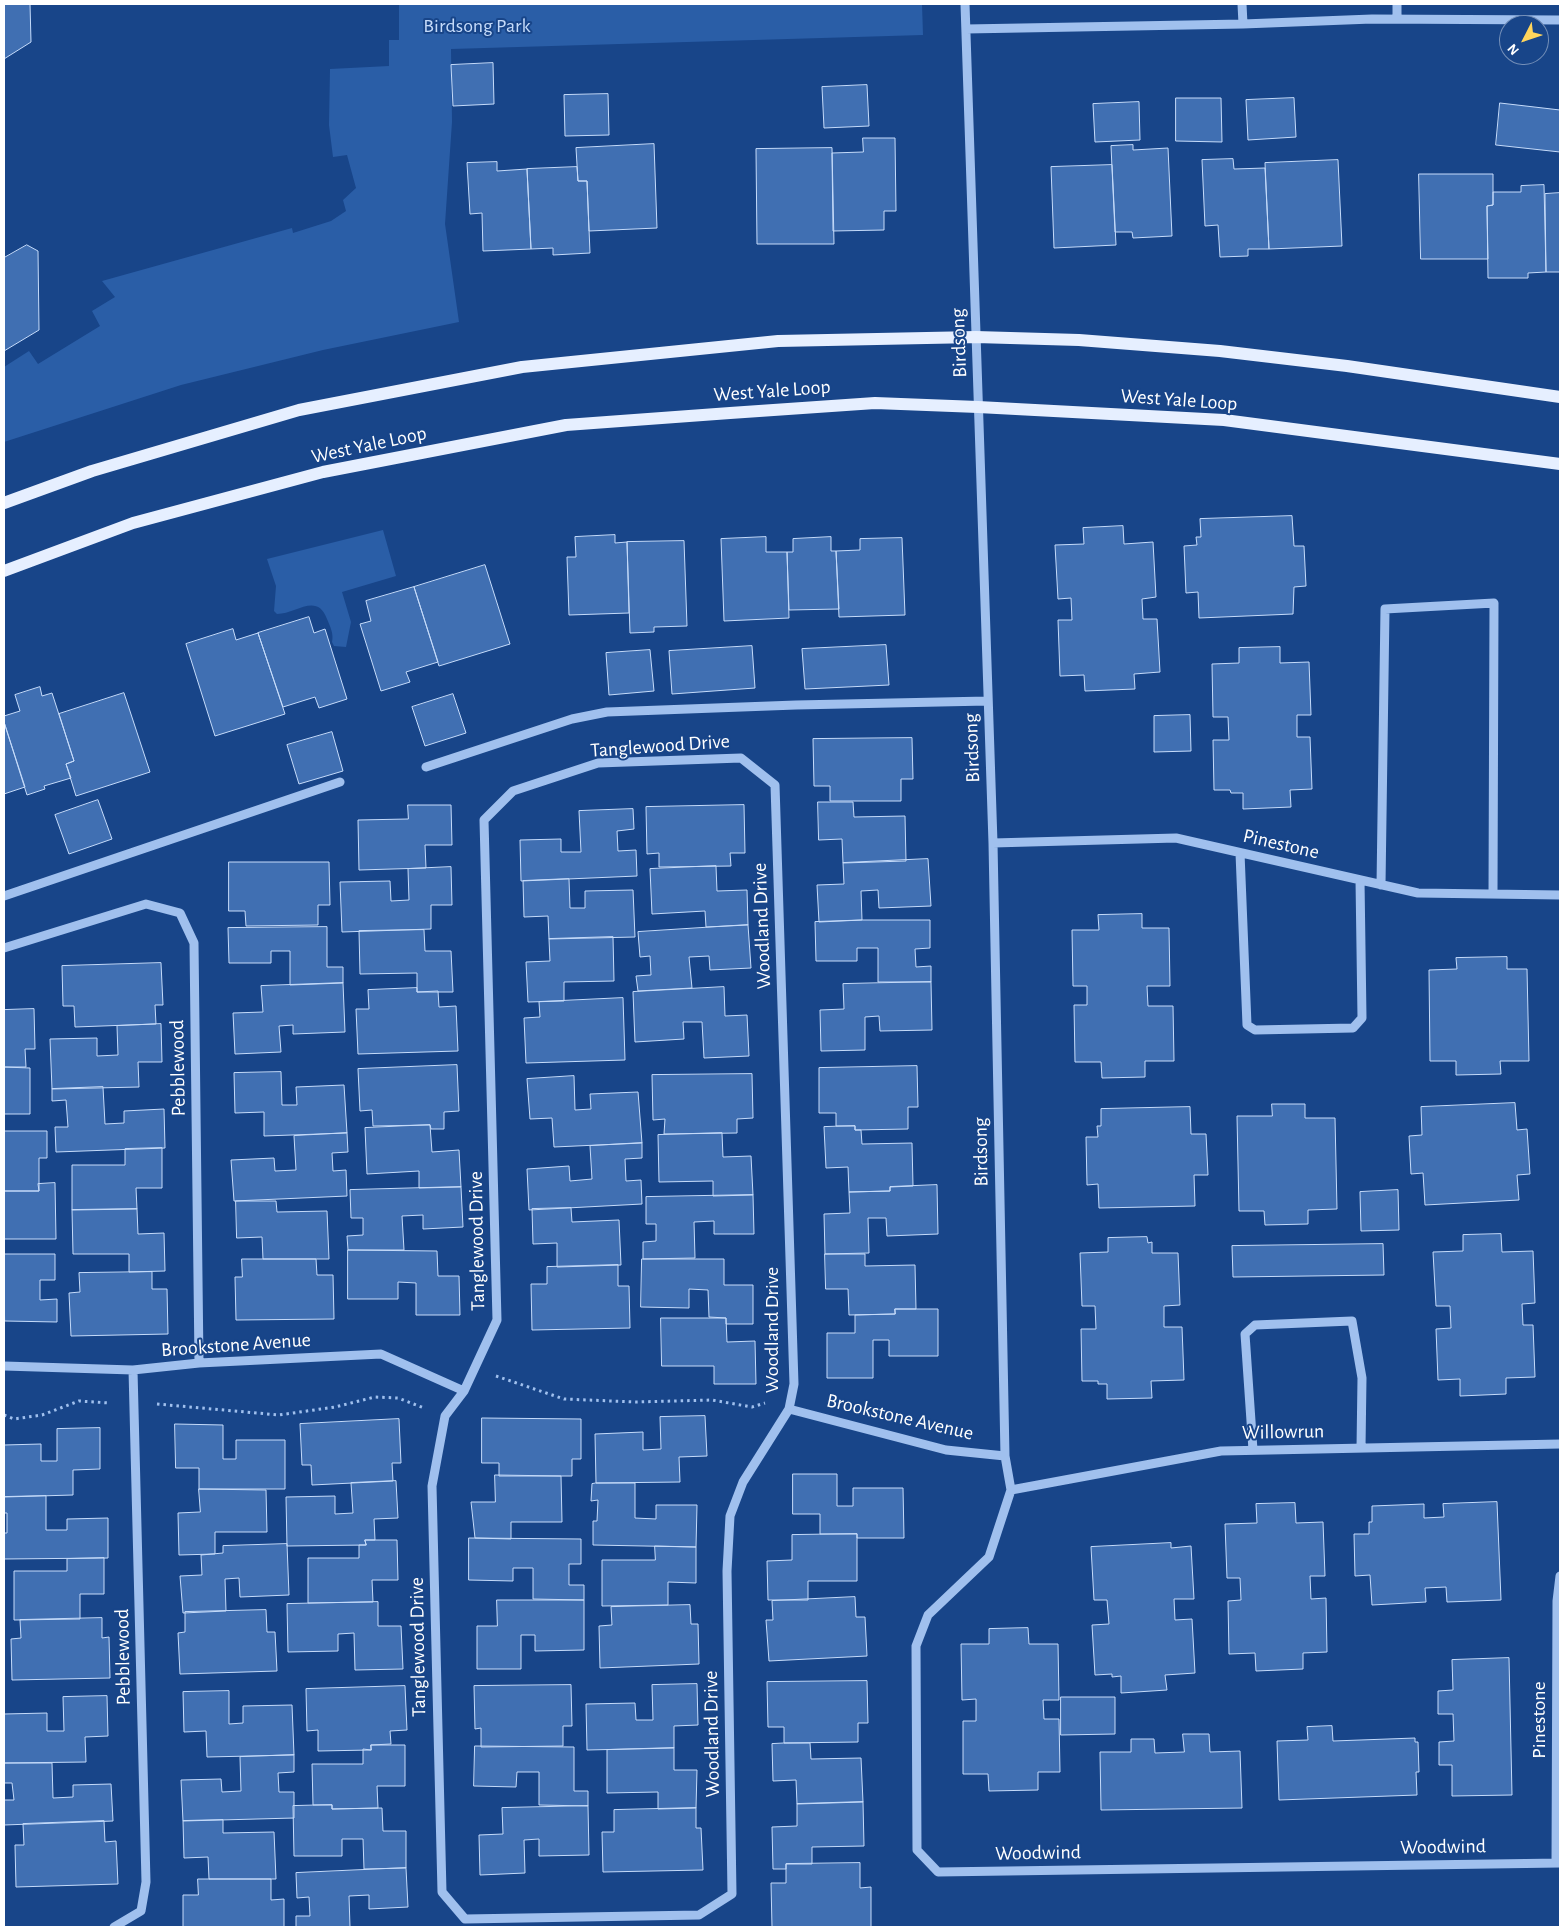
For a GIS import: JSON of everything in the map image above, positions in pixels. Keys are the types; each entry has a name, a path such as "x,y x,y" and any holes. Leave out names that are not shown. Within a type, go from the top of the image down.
{"main road":[{"path":"4,503 92,471 299,410 522,367 778,341 976,337 1079,340 1220,351 1347,366 1560,397"},
{"name":"West Yale Loop","path":"4,571 133,522 322,472 566,425 875,403 1224,420 1560,464"}],"street":[{"name":"Birdsong","path":"965,4 992,843 1005,1456 1010,1490"},
{"path":"1242,4 1243,24"},
{"path":"1397,4 1397,19"},
{"path":"966,29 1397,19 1560,20"},
{"path":"1381,885 1385,609 1494,603 1493,894"},
{"path":"426,767 572,718 607,712 796,705 988,701"},
{"name":"Tanglewood Drive","path":"699,1915 466,1919 442,1892 432,1486 445,1416 464,1391 496,1320 484,820 513,791 598,763 741,758"},
{"name":"Woodland Drive","path":"699,1915 732,1894 727,1571 730,1516 743,1482 789,1409 794,1384 775,785 741,758"},
{"path":"4,896 340,782"},
{"name":"Pinestone","path":"992,843 1176,838 1418,893 1560,895"},
{"path":"1240,853 1247,1025 1255,1030 1353,1028 1362,1018 1360,880"},
{"name":"Pebblewood","path":"4,948 47,933 146,904 180,913 194,943 199,1363"},
{"path":"1253,1450 1245,1334 1255,1325 1352,1321 1362,1378 1361,1448"},
{"name":"Brookstone Avenue","path":"4,1366 133,1370 199,1363 381,1354 464,1391"},
{"name":"Pebblewood","path":"114,1927 141,1911 146,1882 133,1370"},
{"name":"Brookstone Avenue","path":"789,1409 946,1450 1005,1456"},
{"name":"Willowrun","path":"1010,1490 1222,1451 1560,1444"},
{"name":"Woodwind","path":"1010,1490 989,1557 928,1615 916,1646 917,1850 938,1872 1558,1863"},
{"name":"Pinestone","path":"1558,1863 1557,1601 1560,1576"}],"path":[{"path":"476,1366 502,1379 564,1399 636,1402 712,1400 752,1407 766,1402 789,1409"},
{"path":"4,1415 14,1419 42,1415 79,1401 134,1403 279,1415 335,1407 375,1397 398,1398 445,1416"}],"green space":[{"name":"Birdsong Park","path":"399,4 922,4 923,35 451,49 452,122 445,224 459,322 323,350 181,385 4,442 4,367 29,351 38,364 100,326 92,311 115,297 102,281 292,228 293,233 331,221 346,211 343,200 356,188 347,155 333,157 329,125 330,69 389,66 389,40 399,40"},
{"path":"383,530 396,576 342,592 351,622 346,647 334,646 329,624 323,611 318,607 305,606 277,614 274,611 276,586 267,559"}],"building":[{"path":"4,4 30,4 31,42 4,59"},
{"path":"493,63 494,104 453,106 451,65"},
{"path":"867,85 869,126 824,128 822,87"},
{"path":"608,94 609,135 565,136 564,95"},
{"path":"1176,98 1221,98 1222,142 1176,141"},
{"path":"1294,98 1296,137 1248,140 1246,100"},
{"path":"1139,102 1140,140 1095,142 1093,104"},
{"path":"1500,103 1560,110 1560,152 1496,145"},
{"path":"863,138 895,138 896,211 884,211 884,230 833,231 832,153 863,152"},
{"path":"654,144 657,228 589,231 587,181 578,181 576,148"},
{"path":"1133,145 1133,150 1168,148 1172,236 1133,238 1132,232 1115,232 1111,146"},
{"path":"832,148 834,244 757,244 756,149"},
{"path":"1233,159 1234,169 1265,168 1269,249 1248,249 1248,256 1220,257 1218,225 1205,226 1202,160"},
{"path":"1338,160 1342,246 1269,249 1265,163"},
{"path":"497,162 497,171 527,169 531,249 483,251 482,213 470,214 467,163"},
{"path":"1112,165 1116,245 1054,248 1051,167"},
{"path":"577,167 578,181 587,181 590,253 553,255 553,248 531,249 527,169"},
{"path":"1419,174 1493,174 1493,205 1487,206 1488,259 1421,259"},
{"path":"1544,185 1546,272 1528,273 1528,278 1488,278 1487,206 1493,205 1493,192 1521,192 1521,186"},
{"path":"1560,193 1560,272 1546,272 1545,194"},
{"path":"27,245 38,251 39,330 4,351 4,258"},
{"path":"1292,516 1294,546 1304,546 1306,586 1294,587 1293,614 1199,618 1198,592 1186,593 1184,546 1197,545 1196,537 1201,537 1200,519"},
{"path":"1123,526 1124,544 1153,542 1156,597 1142,599 1143,619 1157,619 1160,672 1134,674 1135,689 1085,691 1084,675 1060,676 1058,620 1072,620 1071,598 1058,599 1055,545 1084,544 1083,528"},
{"path":"615,535 615,543 627,542 629,613 569,615 567,557 576,557 575,537"},
{"path":"766,537 766,552 787,552 789,618 724,621 721,539"},
{"path":"831,537 831,551 836,551 839,609 789,610 787,552 793,552 793,539"},
{"path":"902,538 905,615 839,617 836,551 860,550 860,539"},
{"path":"684,541 687,626 654,627 654,632 630,633 627,542"},
{"path":"485,565 510,644 439,666 414,587"},
{"path":"414,587 438,662 406,672 410,682 381,691 360,624 371,621 366,601"},
{"path":"309,617 314,633 325,629 347,699 319,708 315,697 283,707 258,633"},
{"path":"233,629 236,640 258,633 285,714 215,736 186,644"},
{"path":"886,645 889,685 805,689 802,649"},
{"path":"752,646 755,688 672,694 669,651"},
{"path":"1280,647 1280,663 1309,662 1311,715 1297,715 1297,737 1310,737 1312,789 1290,790 1291,807 1243,809 1243,793 1231,793 1230,790 1214,790 1213,740 1229,740 1228,717 1213,717 1212,664 1239,663 1239,648"},
{"path":"650,650 654,691 609,695 606,653"},
{"path":"40,687 42,696 52,693 74,761 66,764 71,778 44,786 45,789 27,795 4,722 4,716 20,711 15,695"},
{"path":"124,693 150,772 76,796 66,764 74,761 59,714"},
{"path":"453,694 466,733 425,746 412,707"},
{"path":"1190,715 1191,751 1154,752 1154,716"},
{"path":"4,722 25,787 4,794"},
{"path":"332,732 343,771 299,784 287,745"},
{"path":"912,738 913,779 901,779 901,801 830,801 830,786 814,786 813,739"},
{"path":"98,800 112,839 69,854 55,815"},
{"path":"818,802 853,802 854,817 905,816 906,861 843,863 842,839 819,840"},
{"path":"408,805 451,805 452,845 425,845 426,868 359,870 358,820 408,819"},
{"path":"744,805 745,853 730,853 731,866 659,867 659,853 647,854 646,807"},
{"path":"633,809 634,829 617,831 618,851 636,850 637,876 521,881 520,840 561,839 561,852 581,852 579,811"},
{"path":"928,859 931,906 879,908 878,890 861,891 862,920 819,922 817,885 844,884 843,863"},
{"path":"229,862 329,862 330,905 318,905 318,925 246,926 245,911 229,911"},
{"path":"716,866 717,891 747,890 748,925 706,927 705,911 652,914 650,869"},
{"path":"451,867 452,905 431,905 431,929 342,932 340,882 390,881 391,901 409,900 408,869"},
{"path":"569,879 570,908 585,908 585,891 633,890 635,937 549,939 548,916 524,917 523,881"},
{"path":"1142,914 1142,928 1169,928 1170,986 1147,986 1148,1006 1173,1006 1174,1061 1145,1061 1145,1077 1102,1078 1101,1062 1075,1062 1074,1005 1087,1005 1087,986 1073,986 1072,930 1099,930 1098,915"},
{"path":"930,920 930,948 915,949 916,967 931,966 931,982 878,982 878,948 857,948 857,961 816,961 815,922"},
{"path":"748,925 751,968 710,970 709,956 689,957 692,988 638,991 636,976 651,975 650,956 640,957 638,932"},
{"path":"327,927 327,967 343,967 343,983 290,985 290,951 271,951 271,963 229,963 228,928"},
{"path":"424,930 425,951 451,951 453,992 417,992 417,973 360,974 359,931"},
{"path":"613,937 614,981 564,982 564,1001 528,1002 526,962 550,961 549,939"},
{"path":"1507,957 1507,969 1527,969 1529,1061 1500,1061 1501,1074 1456,1075 1456,1061 1430,1061 1429,970 1457,969 1456,958"},
{"path":"161,963 163,1005 155,1005 156,1024 75,1027 74,1006 63,1006 62,966"},
{"path":"931,982 932,1030 880,1031 879,1016 865,1017 865,1050 821,1051 820,1010 844,1009 843,984"},
{"path":"343,983 345,1032 293,1034 293,1025 279,1026 281,1052 235,1054 233,1013 263,1012 261,986"},
{"path":"724,987 725,1016 747,1015 749,1056 704,1058 702,1022 683,1022 684,1039 635,1042 633,992"},
{"path":"417,988 417,992 438,991 439,1007 456,1006 458,1051 358,1054 356,1009 369,1009 368,990"},
{"path":"623,998 625,1060 526,1063 524,1018 540,1017 539,1002"},
{"path":"34,1009 35,1049 25,1049 26,1067 4,1067 4,1010"},
{"path":"161,1024 162,1062 138,1062 139,1087 52,1089 50,1039 97,1038 97,1056 118,1055 117,1026"},
{"path":"457,1065 459,1111 444,1112 444,1129 431,1129 430,1125 373,1126 372,1110 360,1111 358,1069"},
{"path":"917,1066 918,1107 908,1107 908,1129 855,1130 855,1126 836,1126 836,1113 819,1113 819,1068"},
{"path":"4,1067 30,1068 30,1114 4,1114"},
{"path":"281,1072 282,1105 297,1105 296,1087 344,1085 347,1133 264,1136 264,1112 235,1113 234,1073"},
{"path":"752,1074 753,1118 737,1119 737,1133 664,1134 665,1119 653,1120 652,1075"},
{"path":"574,1076 575,1110 591,1109 590,1094 638,1092 642,1143 554,1147 552,1118 530,1119 527,1079"},
{"path":"103,1087 105,1124 124,1123 124,1111 164,1109 165,1148 56,1152 55,1127 68,1127 66,1100 52,1101 52,1089"},
{"path":"1515,1103 1517,1130 1527,1129 1530,1174 1517,1175 1519,1200 1425,1205 1423,1173 1411,1174 1409,1136 1422,1135 1421,1107"},
{"path":"1272,1104 1305,1104 1305,1118 1335,1118 1337,1209 1308,1210 1308,1224 1265,1225 1264,1211 1239,1211 1237,1116 1272,1116"},
{"path":"1190,1107 1191,1134 1206,1134 1208,1175 1194,1175 1195,1206 1099,1208 1098,1184 1087,1185 1086,1137 1098,1137 1097,1126 1101,1126 1101,1109"},
{"path":"430,1125 432,1152 459,1150 461,1187 419,1188 419,1171 367,1174 365,1128"},
{"path":"855,1126 855,1130 861,1130 862,1144 912,1143 913,1186 890,1187 890,1191 849,1192 848,1167 826,1168 824,1127"},
{"path":"4,1131 47,1131 47,1158 39,1158 39,1191 4,1191"},
{"path":"347,1133 348,1152 332,1153 333,1171 346,1170 347,1196 234,1201 231,1160 274,1158 275,1171 296,1170 294,1136"},
{"path":"722,1133 723,1157 751,1156 753,1195 713,1196 713,1181 659,1182 658,1135"},
{"path":"642,1143 642,1158 625,1159 626,1181 641,1180 642,1204 529,1210 527,1169 569,1166 570,1181 592,1179 590,1146"},
{"path":"162,1148 162,1188 136,1188 137,1209 72,1210 72,1165 125,1165 125,1149"},
{"path":"55,1183 56,1239 4,1239 4,1191 39,1191 38,1184"},
{"path":"937,1185 938,1234 887,1236 886,1218 868,1218 869,1253 825,1254 824,1214 850,1213 849,1192 890,1191 890,1187"},
{"path":"461,1187 463,1227 423,1229 423,1215 402,1216 404,1250 348,1250 347,1236 363,1235 363,1218 351,1218 350,1190"},
{"path":"1398,1190 1399,1230 1361,1231 1360,1192"},
{"path":"753,1195 754,1234 714,1234 714,1221 694,1222 695,1258 643,1259 643,1242 656,1241 656,1224 646,1224 646,1197"},
{"path":"236,1201 276,1201 277,1212 327,1211 329,1259 263,1259 262,1237 237,1238"},
{"path":"571,1208 572,1222 619,1220 621,1265 557,1267 557,1243 533,1244 532,1209"},
{"path":"137,1209 138,1234 164,1233 165,1271 129,1272 129,1254 73,1254 72,1210"},
{"path":"1501,1234 1502,1252 1533,1251 1535,1303 1522,1304 1523,1325 1533,1325 1535,1377 1506,1378 1506,1394 1460,1396 1460,1379 1438,1380 1436,1329 1451,1328 1450,1306 1436,1306 1433,1252 1463,1251 1463,1235"},
{"path":"1147,1237 1148,1243 1152,1242 1152,1253 1178,1253 1180,1305 1164,1306 1164,1327 1182,1327 1184,1380 1151,1381 1152,1398 1107,1399 1107,1384 1098,1384 1098,1381 1082,1381 1081,1329 1096,1329 1095,1306 1082,1306 1080,1253 1108,1252 1108,1238"},
{"path":"1383,1244 1384,1275 1233,1277 1232,1246"},
{"path":"348,1250 437,1251 438,1276 459,1276 460,1315 416,1315 416,1283 398,1282 398,1299 348,1299"},
{"path":"4,1254 55,1254 55,1280 40,1280 40,1300 57,1299 57,1322 5,1321"},
{"path":"825,1254 865,1254 865,1266 915,1265 916,1309 895,1309 895,1314 849,1315 848,1289 826,1289"},
{"path":"242,1259 316,1259 317,1275 333,1275 334,1319 236,1320 235,1277 242,1277"},
{"path":"642,1259 724,1259 724,1285 753,1285 753,1324 726,1324 726,1318 709,1317 708,1290 689,1289 689,1308 641,1307"},
{"path":"618,1265 618,1286 629,1286 630,1328 532,1330 531,1284 547,1284 547,1267"},
{"path":"152,1272 152,1289 167,1289 168,1334 71,1336 69,1293 80,1292 79,1273"},
{"path":"895,1309 938,1309 938,1356 889,1356 889,1340 873,1340 873,1378 827,1378 827,1333 855,1333 855,1315 895,1314"},
{"path":"661,1318 726,1318 727,1342 755,1341 756,1384 714,1384 714,1366 662,1366"},
{"path":"705,1416 707,1456 679,1457 680,1482 596,1483 595,1434 643,1432 643,1450 661,1449 660,1417"},
{"path":"482,1418 581,1419 581,1459 572,1459 572,1476 499,1476 499,1463 482,1463"},
{"path":"399,1419 401,1463 392,1463 393,1481 312,1485 311,1465 302,1465 300,1424"},
{"path":"175,1424 223,1425 223,1459 236,1459 236,1440 285,1440 285,1489 199,1489 199,1468 176,1468"},
{"path":"100,1428 100,1469 73,1470 73,1495 4,1497 4,1445 41,1444 41,1461 57,1461 57,1429"},
{"path":"793,1474 837,1474 837,1506 853,1506 853,1488 903,1488 904,1538 857,1538 857,1534 820,1534 820,1514 793,1514"},
{"path":"495,1475 561,1476 562,1522 511,1522 511,1539 475,1538 471,1502 495,1502"},
{"path":"396,1481 398,1518 374,1519 375,1540 365,1540 366,1545 287,1546 286,1497 335,1496 335,1514 353,1513 351,1483"},
{"path":"635,1483 635,1518 656,1519 656,1505 697,1505 696,1547 593,1545 593,1521 597,1521 598,1500 591,1501 592,1484"},
{"path":"199,1489 266,1490 267,1532 215,1532 215,1554 179,1555 178,1513 200,1512"},
{"path":"46,1496 46,1530 67,1530 67,1519 108,1518 108,1558 4,1559 4,1533 7,1533 7,1513 4,1513 4,1497"},
{"path":"1497,1502 1501,1600 1447,1602 1446,1587 1425,1588 1426,1602 1372,1605 1370,1575 1355,1576 1354,1534 1369,1534 1369,1522 1372,1522 1372,1506 1424,1504 1424,1518 1444,1517 1443,1504"},
{"path":"1295,1503 1296,1523 1323,1522 1325,1576 1310,1576 1311,1599 1326,1598 1327,1652 1303,1653 1303,1669 1256,1671 1255,1653 1229,1654 1228,1601 1241,1600 1240,1578 1227,1578 1225,1524 1257,1523 1256,1504"},
{"path":"857,1534 857,1581 808,1581 808,1600 768,1600 767,1561 792,1560 792,1535"},
{"path":"469,1538 581,1539 581,1564 569,1564 569,1585 584,1585 584,1600 533,1599 533,1568 513,1568 513,1581 469,1580"},
{"path":"365,1540 397,1540 398,1580 372,1580 373,1602 308,1603 308,1558 359,1558 359,1545 366,1545"},
{"path":"1171,1543 1171,1548 1191,1546 1194,1599 1174,1599 1175,1620 1192,1619 1195,1673 1165,1675 1167,1690 1121,1693 1121,1676 1112,1677 1112,1674 1095,1675 1092,1625 1109,1624 1107,1600 1094,1600 1091,1547"},
{"path":"287,1544 289,1595 240,1597 239,1578 225,1579 226,1611 183,1613 180,1576 202,1575 201,1555 223,1553 223,1546"},
{"path":"655,1546 696,1547 696,1583 668,1582 668,1605 602,1606 602,1560 655,1560"},
{"path":"104,1558 104,1594 80,1594 80,1619 14,1620 14,1571 67,1571 67,1559"},
{"path":"855,1597 856,1617 865,1617 867,1656 769,1661 766,1620 773,1620 772,1601"},
{"path":"497,1600 584,1600 584,1650 535,1651 535,1635 521,1635 521,1669 477,1669 477,1626 497,1626"},
{"path":"378,1602 378,1626 401,1626 403,1669 355,1670 354,1633 338,1634 338,1651 288,1652 287,1604"},
{"path":"690,1605 691,1624 698,1624 699,1664 600,1668 599,1626 612,1625 611,1607"},
{"path":"266,1610 267,1632 275,1632 277,1671 180,1674 178,1633 185,1632 185,1612"},
{"path":"102,1618 102,1638 109,1637 110,1678 12,1680 11,1639 21,1638 20,1620"},
{"path":"1028,1628 1029,1644 1058,1644 1059,1700 1043,1700 1044,1719 1059,1719 1060,1772 1038,1772 1038,1790 989,1791 988,1774 963,1774 963,1721 976,1721 976,1699 962,1700 961,1644 989,1644 989,1629"},
{"path":"1509,1658 1512,1795 1452,1796 1452,1765 1439,1765 1439,1742 1454,1741 1453,1714 1438,1714 1438,1691 1453,1690 1452,1660"},
{"path":"867,1681 868,1723 858,1723 858,1742 784,1743 784,1727 768,1727 767,1682"},
{"path":"697,1684 698,1725 674,1726 674,1748 587,1750 586,1704 635,1703 636,1720 653,1720 652,1685"},
{"path":"571,1685 572,1726 563,1726 563,1746 481,1747 481,1728 475,1729 474,1686"},
{"path":"405,1686 407,1730 390,1731 391,1744 371,1745 371,1750 318,1751 318,1730 307,1731 306,1689"},
{"path":"229,1691 229,1724 243,1723 243,1706 292,1705 294,1755 207,1757 206,1731 184,1732 183,1692"},
{"path":"107,1696 108,1736 85,1737 86,1762 4,1763 4,1714 47,1713 47,1731 64,1731 63,1697"},
{"path":"1061,1697 1115,1697 1115,1734 1061,1735"},
{"path":"1332,1726 1333,1741 1415,1738 1415,1742 1418,1742 1419,1772 1416,1772 1417,1795 1279,1800 1277,1741 1308,1740 1307,1727"},
{"path":"1183,1734 1209,1734 1210,1752 1240,1751 1242,1808 1101,1810 1100,1752 1131,1752 1131,1739 1154,1739 1155,1753 1184,1752"},
{"path":"810,1743 811,1759 861,1758 863,1802 797,1804 796,1780 773,1781 772,1744"},
{"path":"371,1745 405,1745 405,1786 377,1786 378,1808 332,1809 332,1805 313,1805 312,1764 363,1764 363,1749 371,1750"},
{"path":"475,1746 574,1747 574,1791 588,1791 588,1806 539,1805 539,1772 517,1772 516,1787 474,1786"},
{"path":"674,1748 674,1770 697,1770 696,1808 658,1809 658,1792 607,1793 607,1750"},
{"path":"294,1755 294,1772 278,1773 279,1792 294,1792 294,1818 183,1821 181,1780 221,1779 222,1792 241,1791 240,1757"},
{"path":"4,1763 52,1763 53,1798 73,1797 73,1785 111,1784 113,1821 4,1825 4,1800 14,1800 12,1783 4,1783"},
{"path":"863,1802 864,1846 812,1847 812,1864 786,1864 786,1869 773,1869 772,1827 797,1826 797,1804"},
{"path":"332,1805 332,1809 382,1808 383,1831 406,1831 406,1868 364,1869 363,1839 342,1839 342,1856 294,1856 293,1806"},
{"path":"588,1806 589,1855 539,1856 539,1839 524,1840 525,1873 480,1875 479,1835 503,1834 502,1808"},
{"path":"696,1808 696,1828 701,1828 703,1870 603,1872 602,1832 614,1832 614,1810"},
{"path":"223,1820 223,1833 274,1832 276,1879 209,1879 208,1857 184,1858 183,1821"},
{"path":"104,1821 105,1842 116,1841 118,1884 16,1887 15,1845 24,1845 23,1824"},
{"path":"860,1863 860,1888 871,1887 871,1927 772,1927 771,1883 786,1883 786,1864"},
{"path":"406,1868 408,1907 369,1909 369,1895 349,1896 350,1927 296,1927 296,1916 310,1916 309,1897 297,1898 296,1873"},
{"path":"198,1879 271,1879 271,1900 284,1899 284,1927 183,1927 183,1895 198,1895"}]}
